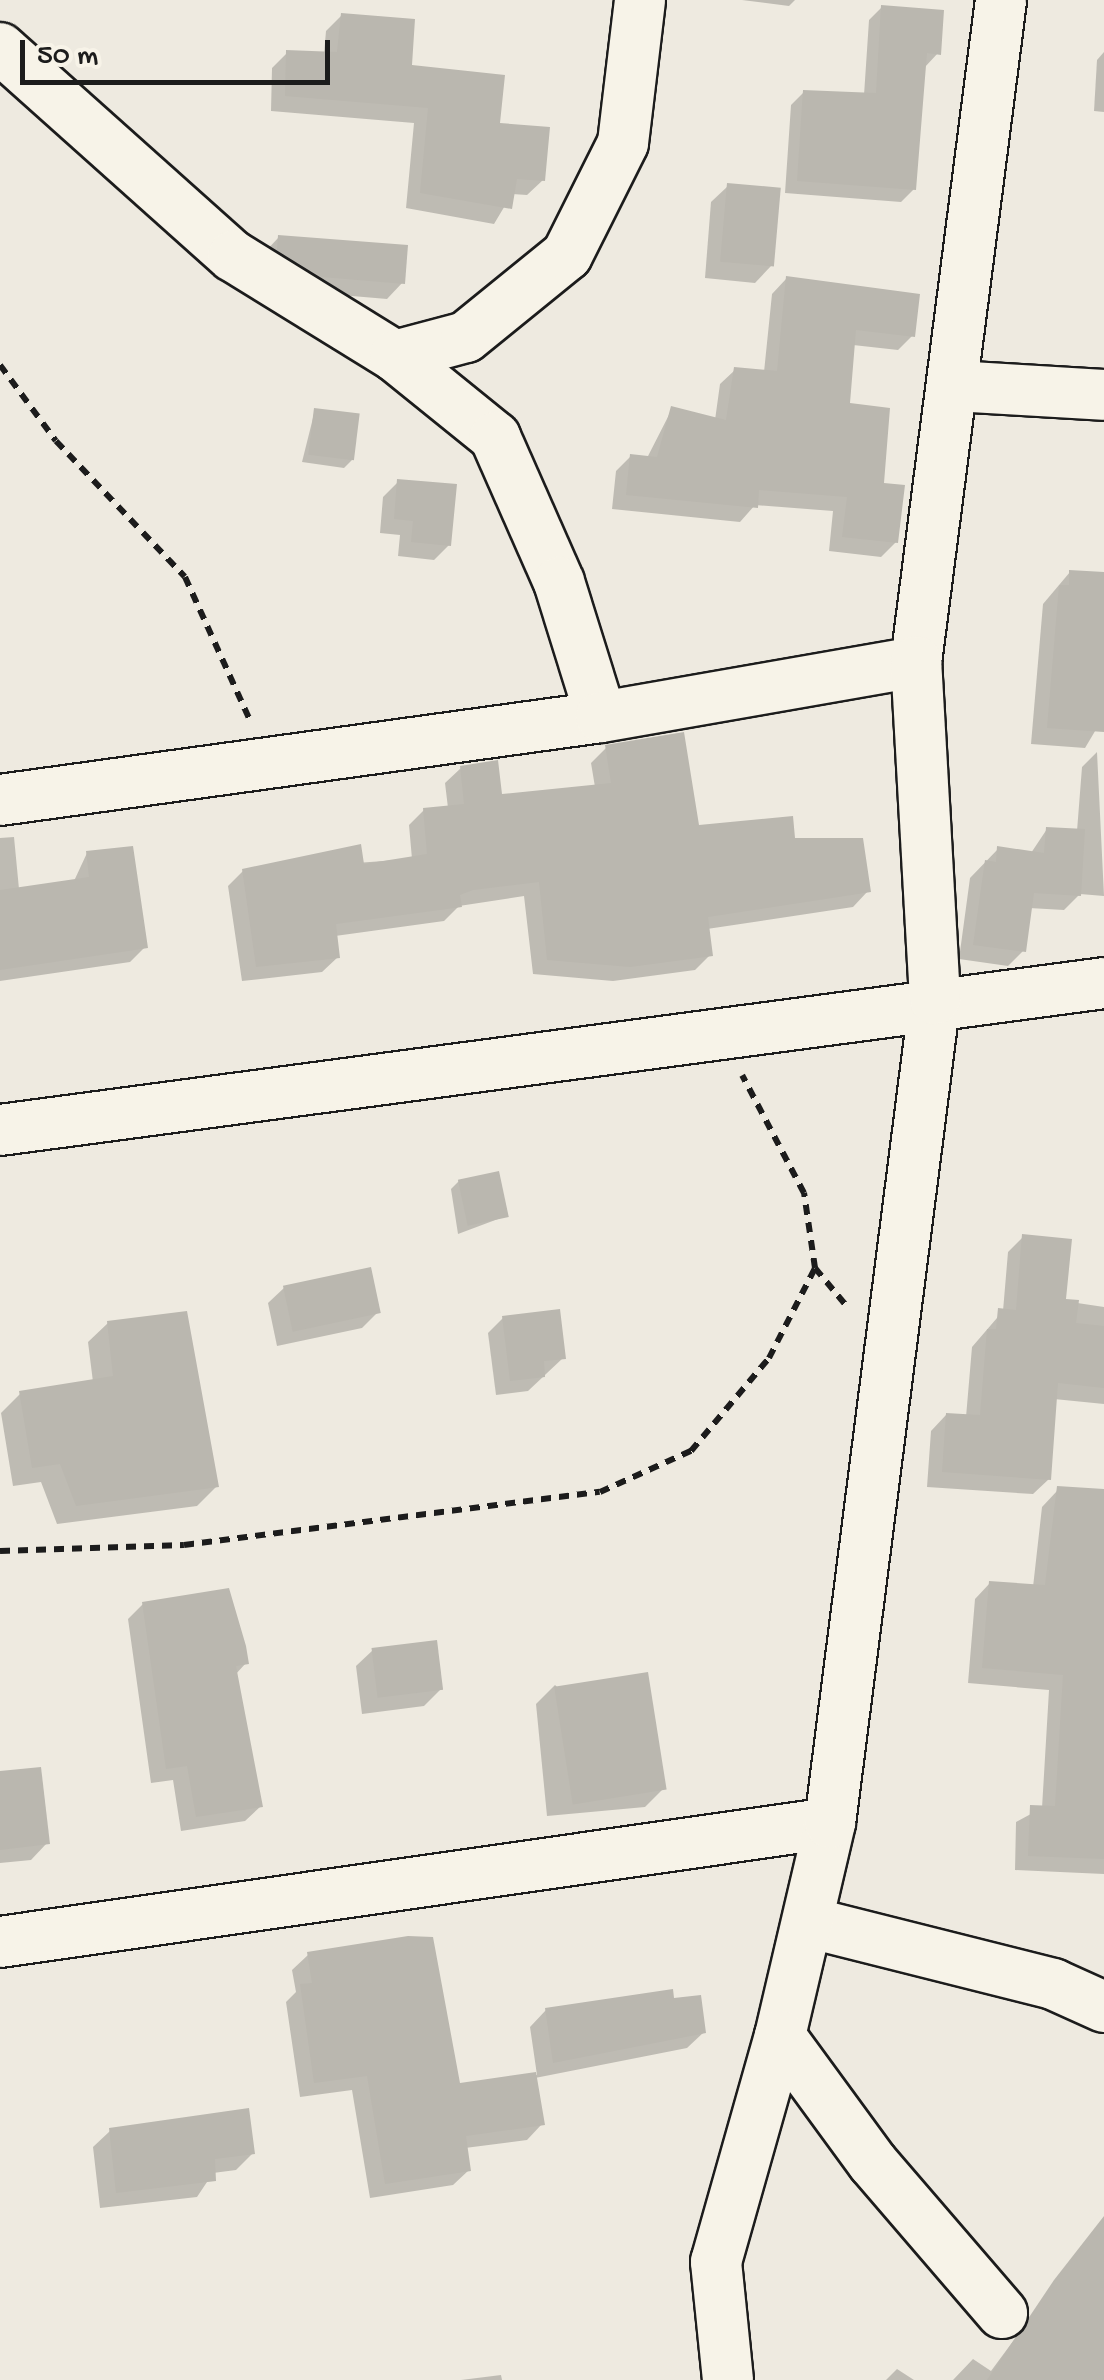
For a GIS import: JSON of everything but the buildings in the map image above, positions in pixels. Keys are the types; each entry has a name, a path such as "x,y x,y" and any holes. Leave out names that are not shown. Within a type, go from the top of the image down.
{"street":[{"path":"394,356 466,337 568,255 624,143 640,0"},
{"path":"728,2380 716,2262 811,1923 830,1822 935,999 916,662 1001,0"},
{"path":"0,48 233,256 394,356 495,438 559,582 601,717"},
{"path":"954,386 1104,395"},
{"path":"0,800 601,717 916,662"},
{"path":"0,1130 935,999 1104,983"},
{"path":"0,1942 830,1822"},
{"path":"811,1923 1053,1984 1104,2007"},
{"path":"780,2036 873,2164 1002,2313"}],"path":[{"path":"0,366 56,441 185,577 270,763"},
{"path":"0,1551 184,1545 600,1492 690,1451 769,1358 814,1268 804,1193 718,1029"}]}
